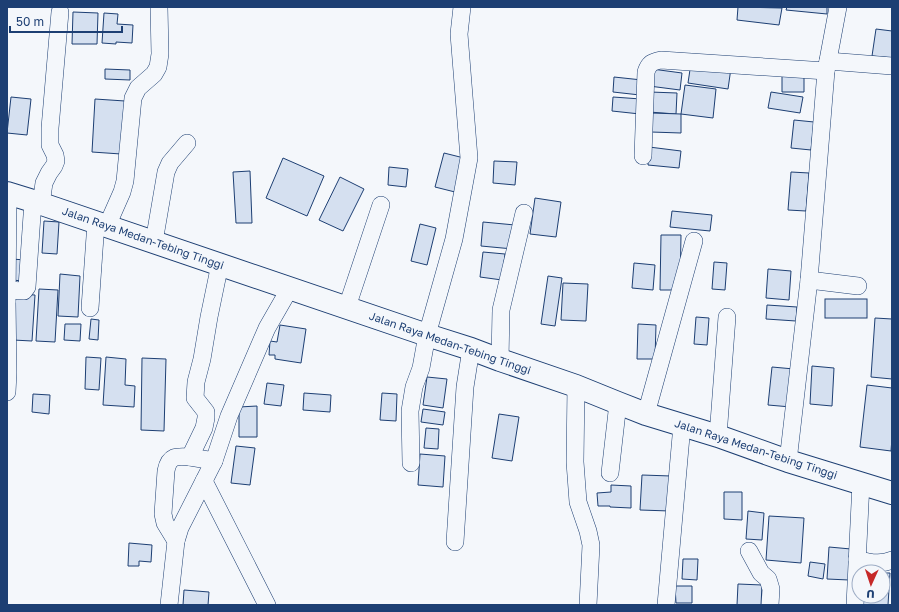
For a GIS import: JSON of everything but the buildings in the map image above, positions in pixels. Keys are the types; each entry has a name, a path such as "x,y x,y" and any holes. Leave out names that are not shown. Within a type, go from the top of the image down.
{"highway":[{"name":"Jalan Raya Medan-Tebing Tinggi","path":"8,193 471,349 576,386 646,414 718,436 788,461 892,493"}],"street":[{"path":"90,308 101,224 122,192 133,98 138,88 154,74 158,66 160,54 159,7"},
{"path":"411,463 410,411 414,387 422,368 427,335 454,239 469,158 459,34 462,7"},
{"path":"788,461 809,280 827,66 838,7"},
{"path":"7,290 24,291 27,287 37,202 44,183 56,161 50,144 50,128 60,12"},
{"path":"643,156 646,72 648,66 652,62 660,60 827,66 892,66"},
{"path":"154,242 166,172 170,163 187,143"},
{"path":"7,392 8,193"},
{"path":"347,308 381,205"},
{"path":"500,360 501,310 524,213"},
{"path":"646,414 694,241"},
{"path":"220,264 196,387 196,398 206,412 203,459 204,481 267,605"},
{"path":"809,280 858,286"},
{"path":"203,459 229,416 267,328 290,288"},
{"path":"718,436 727,317"},
{"path":"455,542 465,387 471,349"},
{"path":"576,386 575,462 578,502 591,545 588,605"},
{"path":"610,473 618,403"},
{"path":"666,605 682,425"},
{"path":"176,541 165,523 163,514 167,464 171,459 180,456 203,459"},
{"path":"169,605 176,541 180,528 204,481"},
{"path":"855,605 861,483"},
{"path":"749,551 761,573 768,579 771,589 770,605"},
{"path":"857,559 867,563 886,563 892,560"}]}
